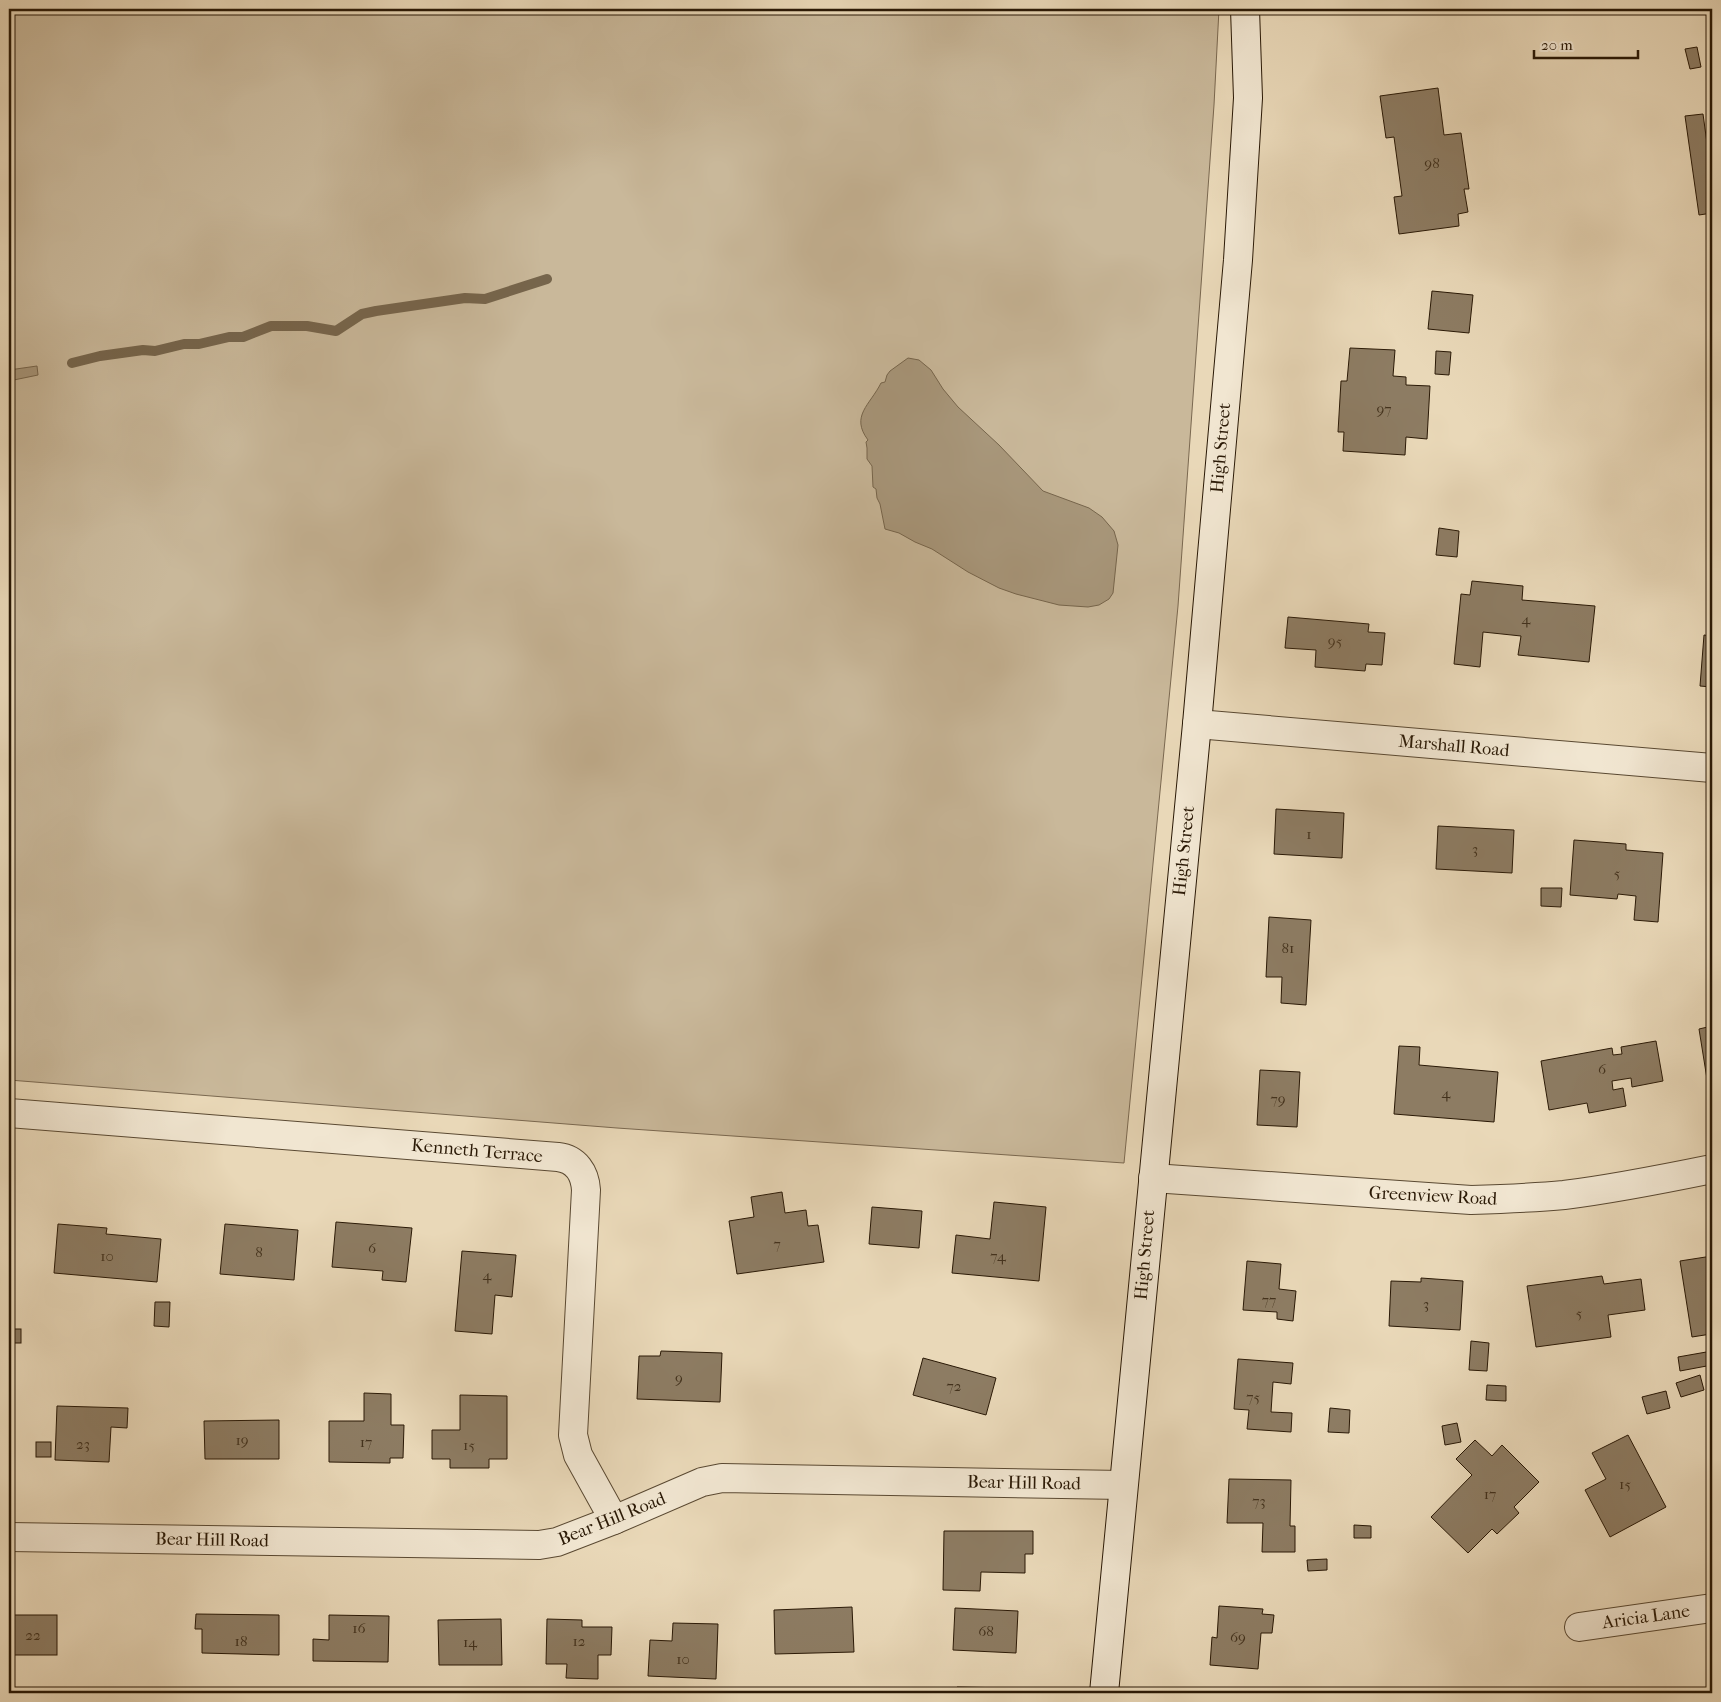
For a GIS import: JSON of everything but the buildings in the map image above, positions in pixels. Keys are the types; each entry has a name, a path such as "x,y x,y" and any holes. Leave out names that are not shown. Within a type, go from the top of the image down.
{"street":[{"name":"High Street","path":"1104,1693 1196,724 1239,242 1248,98 1245,9"},
{"name":"Marshall Road","path":"1196,724 1712,768"},
{"name":"Kenneth Terrace","path":"9,1113 564,1158 574,1163 585,1178 586,1190 572,1422 573,1435 578,1455 614,1520"},
{"name":"Greenview Road","path":"1152,1178 1472,1200 1564,1195 1712,1170"},
{"name":"Bear Hill Road","path":"9,1537 539,1545 557,1542 702,1482 722,1478 1123,1485"},
{"name":"Aricia Lane","path":"1579,1627 1712,1608"}],"shaded area":[{"path":"9,9 1219,9 1214,105 1178,606 1124,1163 617,1128 9,1080"},
{"path":"908,358 919,360 931,370 943,389 958,407 999,445 1043,491 1089,508 1102,517 1114,531 1118,545 1113,593 1109,599 1099,605 1088,607 1059,605 1016,594 999,588 968,572 932,549 899,533 885,529 876,489 873,487 872,466 867,459 866,442 868,440 863,432 861,417 867,404 881,383 885,382 890,371"},
{"path":"37,366 38,375 9,381 9,370"}],"waterway":[{"path":"72,363 100,356 143,350 155,351 184,344 199,344 229,337 243,337 271,326 307,326 336,331 362,314 465,298 485,299 547,279"}]}
